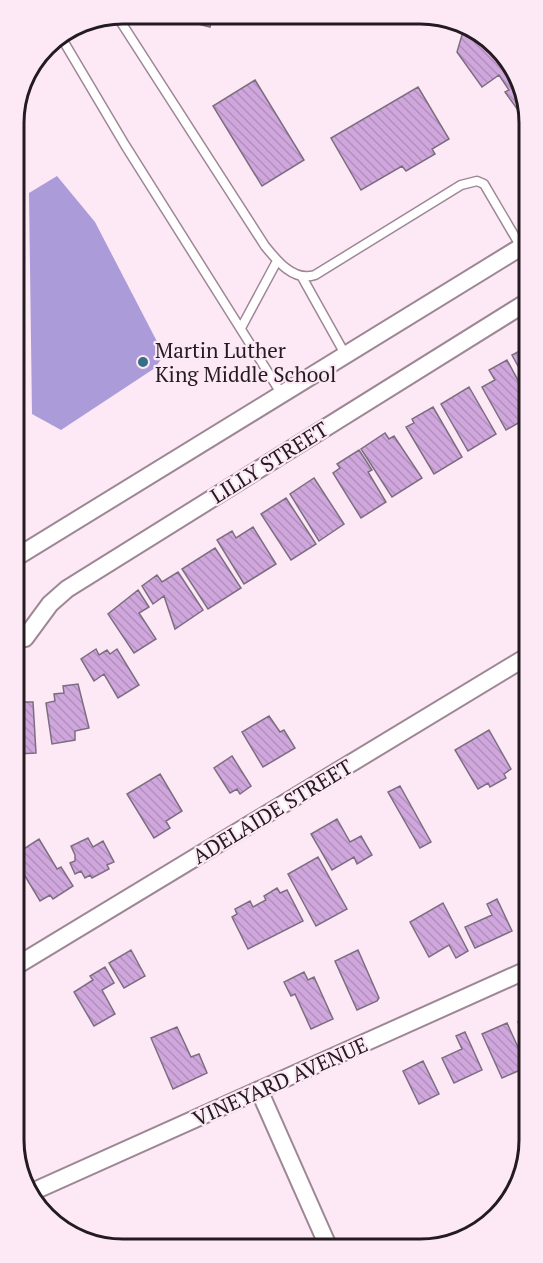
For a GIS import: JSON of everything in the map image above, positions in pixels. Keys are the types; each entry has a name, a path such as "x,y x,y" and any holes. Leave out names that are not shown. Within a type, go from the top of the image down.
{"street":[{"path":"24,552 519,249"},
{"name":"LILLY STREET","path":"25,638 50,604 66,589 519,306"},
{"name":"ADELAIDE STREET","path":"24,961 519,661"},
{"name":"VINEYARD AVENUE","path":"38,1189 519,973"},
{"path":"259,1090 325,1239"}],"lane":[{"path":"122,24 277,261 302,278 345,354"},
{"path":"65,44 125,145 281,393"},
{"path":"302,278 315,275 461,185 477,181 484,184 519,238"},
{"path":"241,328 277,261"}],"shaded area":[{"path":"57,176 95,222 164,355 155,368 61,430 32,414 29,193"}],"building":[{"path":"462,33 485,49 506,74 516,97 518,110 505,92 509,90 499,75 482,87 457,52"},
{"path":"255,80 304,160 262,186 213,106"},
{"path":"418,87 449,139 432,149 435,154 406,171 402,166 361,190 331,138"},
{"path":"519,351 519,368 512,355"},
{"path":"507,360 519,382 519,423 506,430 482,387 495,380 489,370"},
{"path":"469,387 496,434 468,451 441,404"},
{"path":"433,407 462,457 434,474 406,427 414,423 412,419"},
{"path":"385,433 389,439 394,436 422,478 392,497 361,449"},
{"path":"359,450 372,470 368,472 386,502 361,518 333,473 340,468 337,464"},
{"path":"314,478 344,524 319,541 290,494"},
{"path":"286,498 316,544 291,560 261,514"},
{"path":"253,527 276,564 244,584 217,540 232,531 236,538"},
{"path":"215,548 241,588 208,609 182,569"},
{"path":"178,572 203,610 175,629 164,596 153,604 142,586 157,575 162,582"},
{"path":"138,590 149,607 139,613 156,639 134,653 108,614"},
{"path":"96,649 99,655 107,650 110,654 117,649 139,685 118,698 104,674 94,681 81,659"},
{"path":"78,684 89,728 75,731 75,740 52,744 46,703 55,701 54,694 64,693 63,686"},
{"path":"24,702 33,702 36,753 24,754"},
{"path":"269,716 280,732 284,730 295,748 263,767 242,732"},
{"path":"489,730 511,769 504,774 506,778 490,787 488,783 478,789 455,750"},
{"path":"232,756 251,786 240,794 237,789 230,793 214,768"},
{"path":"160,774 182,811 166,821 170,828 154,838 127,794"},
{"path":"400,786 431,842 420,848 388,792"},
{"path":"337,819 350,842 361,836 372,855 357,864 354,857 332,870 311,834"},
{"path":"88,838 93,847 103,841 114,862 107,865 109,869 92,878 90,875 85,878 81,871 75,874 70,863 75,861 71,846"},
{"path":"39,839 57,869 61,867 73,886 53,899 50,895 40,901 24,874 24,849"},
{"path":"318,857 347,909 316,926 288,874"},
{"path":"277,888 280,893 287,890 303,921 248,949 232,917 237,914 235,909 250,901 253,907 266,900 264,896"},
{"path":"497,899 512,931 475,948 465,927 492,915 487,904"},
{"path":"443,903 468,951 456,958 449,945 429,957 410,922"},
{"path":"131,950 145,976 124,988 109,963"},
{"path":"358,950 379,998 357,1010 335,961"},
{"path":"105,967 114,983 102,990 115,1014 94,1026 74,992 93,980 90,976"},
{"path":"304,972 308,980 314,977 333,1019 311,1029 295,994 291,996 284,982"},
{"path":"507,1023 519,1049 519,1071 502,1078 482,1034"},
{"path":"177,1027 191,1057 199,1054 207,1073 173,1089 151,1038"},
{"path":"465,1032 482,1070 454,1083 442,1058 462,1049 456,1036"},
{"path":"423,1061 439,1094 419,1104 403,1071"}],"place":[{"name":"Martin Luther King Middle School","path":"143,362"}]}
